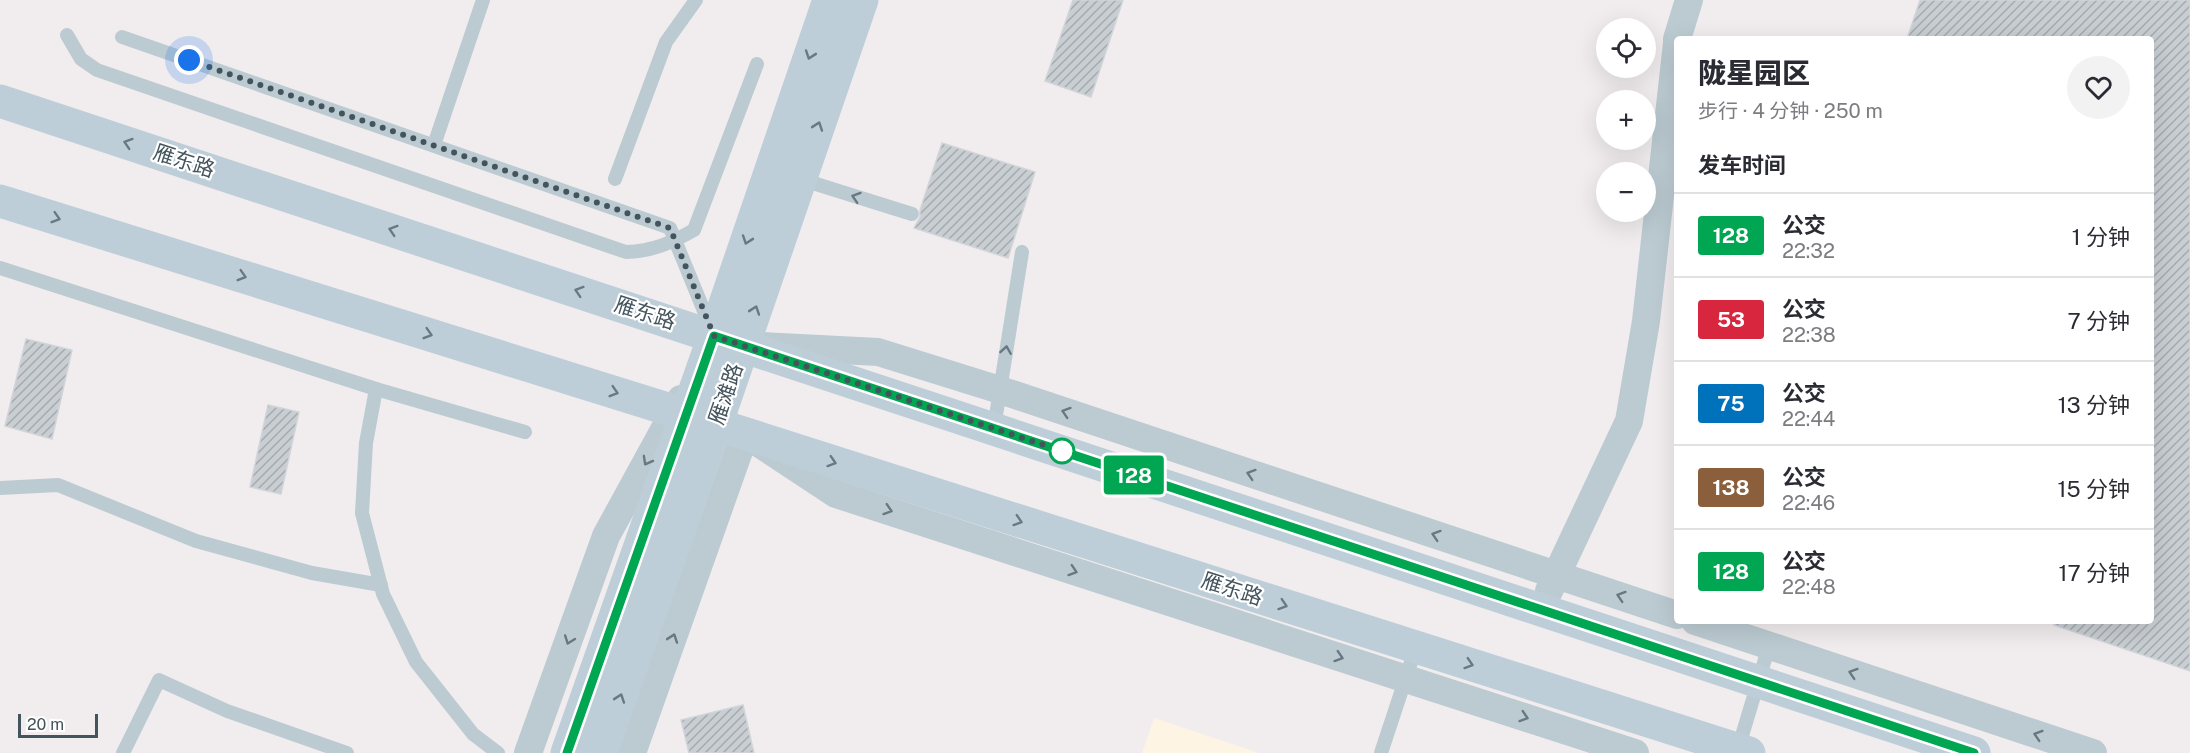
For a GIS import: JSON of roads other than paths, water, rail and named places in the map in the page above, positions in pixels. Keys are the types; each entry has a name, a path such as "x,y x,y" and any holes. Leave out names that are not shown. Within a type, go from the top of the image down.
{"main road":[{"name":"雁滩路","path":"601,753 705,421 829,0"},
{"name":"雁滩路","path":"728,340 800,179 862,0"},
{"name":"雁东路","path":"0,101 1974,753"},
{"name":"雁东路","path":"0,201 705,421 1743,751"},
{"name":"雁滩路","path":"567,753 705,421"}],"street":[{"path":"1678,36 1689,0"},
{"path":"1540,609 1629,422 1646,321 1674,68"},
{"path":"728,340 878,352 1000,390 1674,614"},
{"name":"雁滩路","path":"632,753 705,421 728,340"},
{"path":"705,421 836,494 1635,753"},
{"name":"雁滩路","path":"528,753 606,536 705,421"},
{"path":"1704,624 2093,753"}],"lane":[{"path":"434,145 483,0"},
{"path":"615,179 666,42 696,0"},
{"path":"67,35 81,59 97,70 626,252 647,251 675,241 694,230 757,64"},
{"path":"122,37 670,228 728,340"},
{"path":"800,179 912,214"},
{"path":"994,428 1022,252"},
{"path":"0,268 376,389 525,432"},
{"path":"376,389 366,443 362,513 383,594 416,662 472,734 498,753"},
{"path":"0,488 58,485 196,541 312,573 381,585"},
{"path":"1743,751 1758,682 1770,646"},
{"path":"1381,753 1416,647"},
{"path":"123,753 159,680 227,711 347,753"}]}
